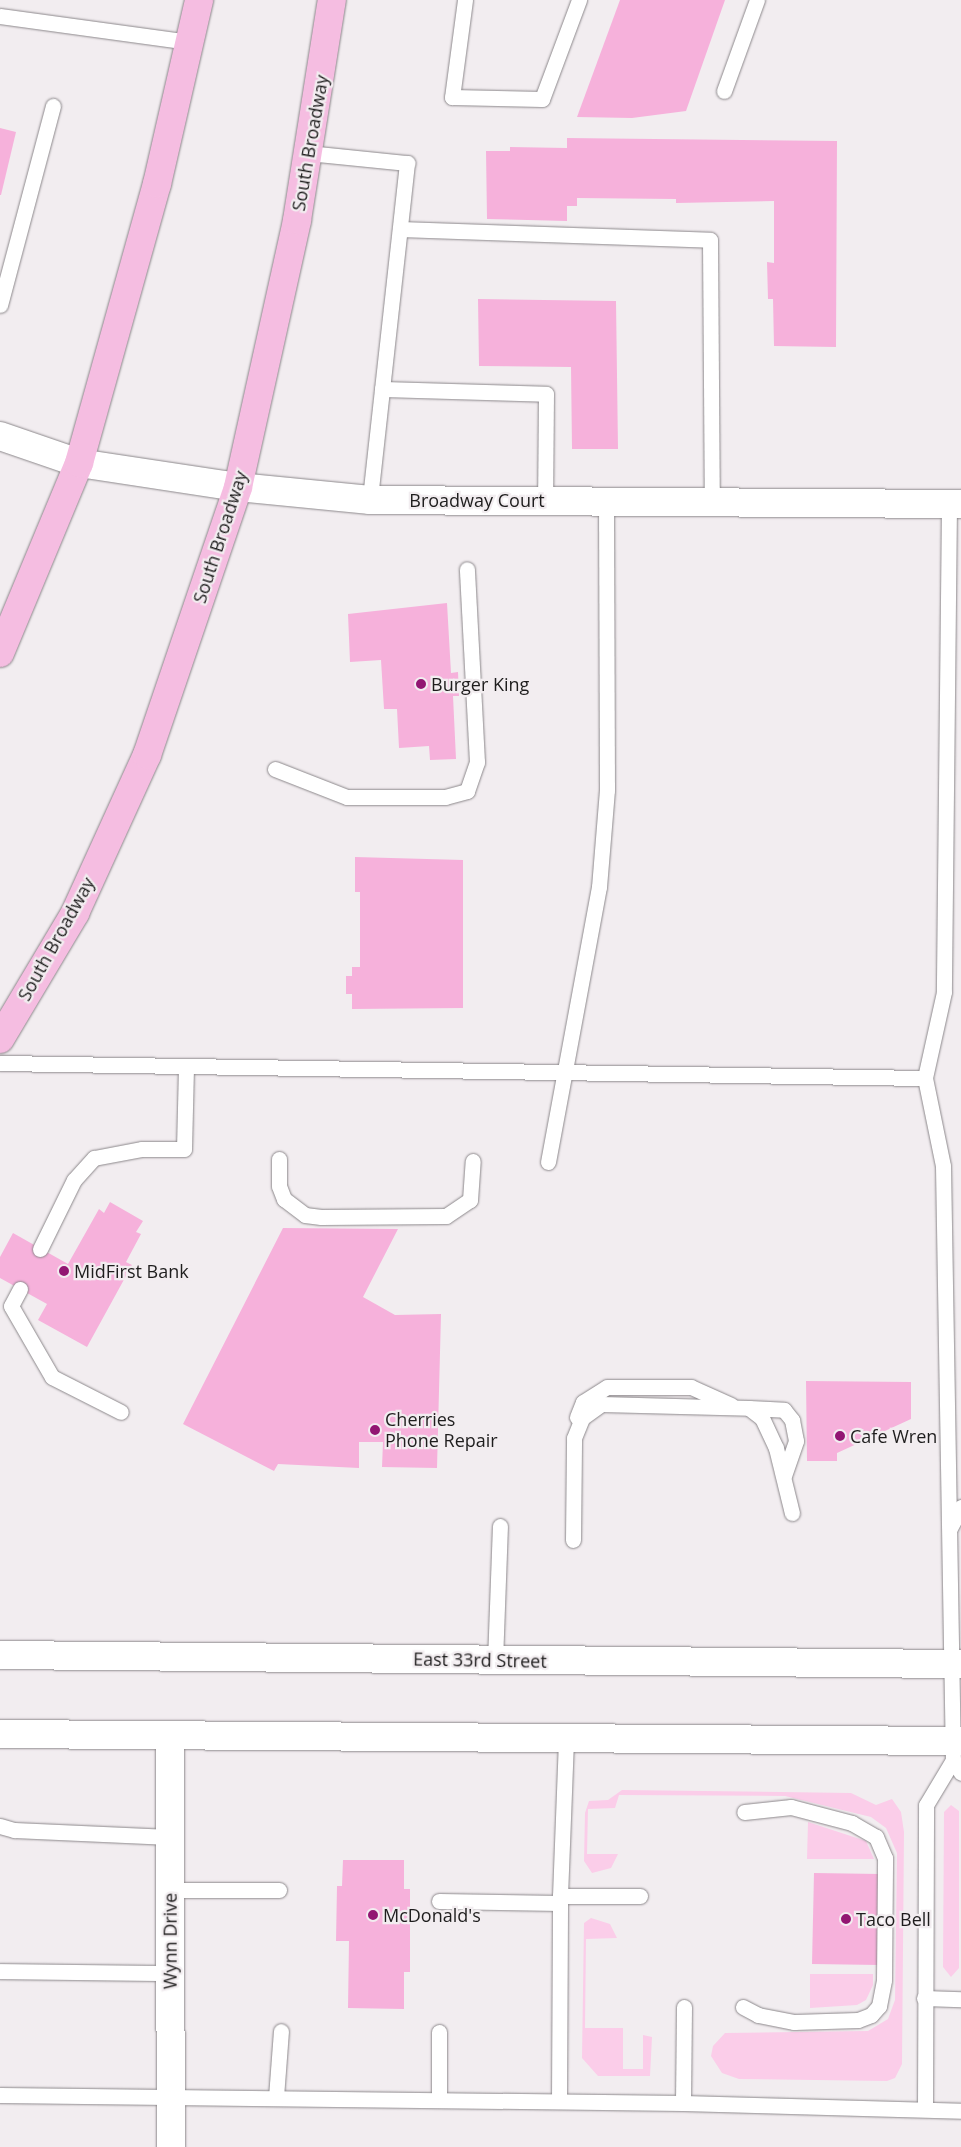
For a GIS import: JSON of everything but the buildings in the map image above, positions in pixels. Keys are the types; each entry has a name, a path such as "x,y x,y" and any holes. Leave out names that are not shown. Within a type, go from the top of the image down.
{"main road":[{"path":"0,653 79,463 157,184 191,42 199,0"},
{"name":"South Broadway","path":"0,1039 75,913 146,755 238,487 308,153 332,0"},
{"name":"Broadway Court","path":"0,436 79,463 238,487 370,500 712,500 955,504"},
{"name":"East 33rd Street","path":"0,1655 956,1664"},
{"path":"0,1734 566,1738 957,1753"},
{"name":"Wynn Drive","path":"170,1736 171,2147"}],"lane":[{"path":"466,0 452,97 542,100 579,0"},
{"path":"724,91 757,0"},
{"path":"0,16 191,42"},
{"path":"0,304 52,106"},
{"path":"308,153 408,163 370,500"},
{"path":"400,229 710,240 712,500"},
{"path":"382,388 546,394 545,500"},
{"path":"548,1162 563,1074 584,987 600,877 607,790 606,500"},
{"path":"925,2108 926,1805 957,1753 956,1664 949,1530 943,1166 925,1078 944,992 955,504"},
{"path":"275,769 347,797 445,797 467,791 477,762 467,569"},
{"path":"0,1063 563,1074 925,1078"},
{"path":"40,1249 74,1180 94,1158 142,1149 184,1149 186,1067"},
{"path":"279,1159 279,1186 284,1199 305,1215 321,1217 431,1217 456,1213 470,1200 473,1161"},
{"path":"20,1289 11,1306 52,1377 121,1412"},
{"path":"572,1540 574,1438 582,1418 601,1404 732,1406 784,1410 792,1420 796,1441 784,1475"},
{"path":"748,1408 762,1418 784,1475 792,1512"},
{"path":"949,1530 961,1507"},
{"path":"495,1661 500,1526"},
{"path":"559,2101 560,1899 566,1738"},
{"path":"743,2007 758,2015 794,2022 858,2020 871,2015 879,2006 884,1980 885,1867 882,1846 876,1837 852,1823 791,1808 744,1812"},
{"path":"0,1826 14,1830 170,1837"},
{"path":"170,1890 279,1890"},
{"path":"439,1902 640,1896"},
{"path":"0,1971 170,1972"},
{"path":"924,1998 961,1999"},
{"path":"683,2103 684,2007"},
{"path":"276,2097 281,2031"},
{"path":"439,2032 439,2100"},
{"path":"0,2095 171,2095 683,2103 925,2108 961,2112"}],"shaded area":[{"path":"622,1790 851,1793 876,1805 892,1799 901,1812 904,1832 902,2064 895,2078 887,2081 739,2079 722,2073 711,2056 713,2046 725,2033 868,2031 888,2019 895,2000 897,1853 886,1828 871,1817 785,1796 619,1795 615,1808 588,1809 587,1854 618,1854 611,1868 592,1873 584,1861 585,1813 589,1801 608,1800"},
{"path":"951,1805 959,1811 959,1968 951,1977 943,1967 944,1812"},
{"path":"808,1822 866,1841 874,1859 807,1859"},
{"path":"591,1918 610,1924 617,1938 586,1939 585,2028 623,2028 623,2069 643,2069 643,2035 652,2037 650,2076 598,2076 582,2058 584,1923"},
{"path":"810,1974 873,1974 873,1985 866,2000 857,2005 810,2008"}],"place":[{"name":"Burger King","path":"421,684"},
{"name":"MidFirst Bank","path":"64,1271"},
{"name":"Cherries Phone Repair","path":"375,1430"},
{"name":"Cafe Wren","path":"840,1436"},
{"name":"McDonald's","path":"373,1915"},
{"name":"Taco Bell","path":"846,1919"}]}
